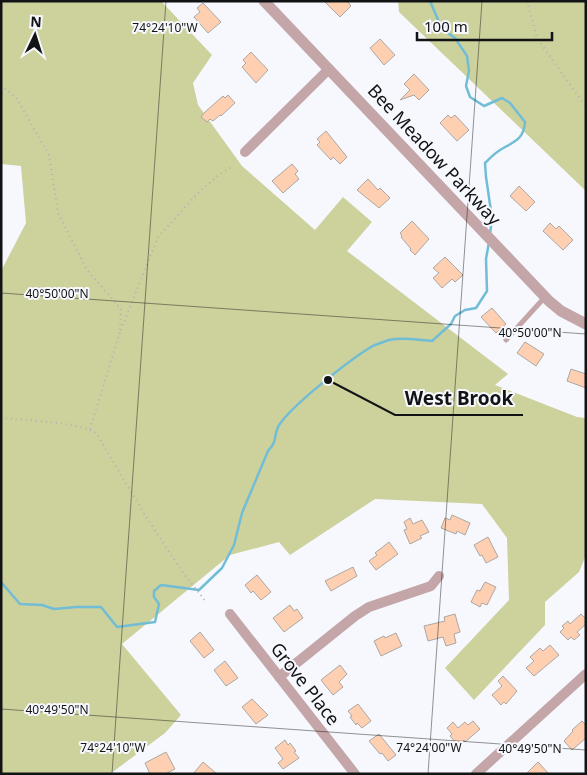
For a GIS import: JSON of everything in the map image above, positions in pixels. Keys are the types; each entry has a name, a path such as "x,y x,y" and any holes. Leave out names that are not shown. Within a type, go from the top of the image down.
{"street":[{"name":"Bee Meadow Parkway","path":"264,1 545,297 561,311 586,324"},
{"path":"245,152 329,69"},
{"path":"279,677 369,607 431,586 439,576"},
{"name":"Grove Place","path":"230,614 355,774"},
{"path":"476,774 586,674"}],"lane":[{"path":"506,340 545,297"}],"path":[{"path":"527,1 538,38 586,107"},
{"path":"1,86 18,99 50,155 58,212 87,270 121,309 120,332"},
{"path":"90,429 120,332 158,237 200,191 219,174 233,166"},
{"path":"1,418 90,429 100,438 145,515 206,602"}],"green space":[{"path":"1,1 161,1 212,55 193,83 198,105 242,166 315,230 343,197 372,222 347,251 508,374 495,385 577,417 586,418 586,555 579,572 545,602 545,625 474,700 445,668 509,600 507,538 482,504 375,499 290,555 279,542 230,555 122,644 181,715 165,733 110,774 1,774 1,271 26,223 21,166 1,164"},
{"path":"398,1 586,1 586,191 399,12"}],"building":[{"path":"324,1 347,1 351,6 340,17"},
{"path":"203,3 221,22 208,33 194,17 200,12 197,8"},
{"path":"380,39 395,55 384,65 370,48"},
{"path":"251,52 268,70 256,83 242,67 246,63 243,60"},
{"path":"414,74 429,90 419,100 414,95 400,100 410,90 404,84"},
{"path":"228,95 235,103 221,116 213,121 210,119 207,122 201,117 223,96 225,98"},
{"path":"448,115 451,118 455,115 469,130 457,141 440,123"},
{"path":"326,131 347,157 340,164 333,157 331,160 317,145 320,142 317,139"},
{"path":"292,164 298,171 295,174 299,179 283,193 272,181"},
{"path":"368,179 378,190 380,188 390,198 379,208 357,190"},
{"path":"519,186 535,202 526,211 510,196"},
{"path":"412,221 429,239 415,255 400,233"},
{"path":"550,223 556,229 559,226 573,240 563,250 543,231"},
{"path":"445,257 463,275 455,282 452,279 442,288 433,278 439,273 433,268"},
{"path":"492,308 506,324 496,333 481,317"},
{"path":"525,342 544,354 536,366 517,353"},
{"path":"571,369 586,374 586,388 567,381"},
{"path":"452,515 470,523 465,535 457,531 456,534 441,528 445,518 450,520"},
{"path":"410,518 413,524 422,520 429,532 410,544 404,530 407,529 404,522"},
{"path":"488,537 498,557 486,563 474,545"},
{"path":"389,542 398,554 376,570 369,561 377,555 375,553"},
{"path":"353,567 357,576 331,591 325,581"},
{"path":"257,575 271,592 261,600 253,591 251,593 245,585"},
{"path":"485,582 496,587 487,605 482,603 480,607 471,602 477,590 480,591"},
{"path":"290,605 294,611 297,609 303,618 284,632 273,618"},
{"path":"455,614 460,632 454,634 456,643 446,646 443,637 428,641 424,626 445,621 444,617"},
{"path":"581,614 586,619 586,624 577,632 580,635 574,640 571,637 568,640 560,632 564,628 562,626 568,621 570,624"},
{"path":"200,632 214,650 204,658 190,641"},
{"path":"396,633 402,646 381,656 374,641"},
{"path":"550,645 559,655 534,676 526,668 534,661 530,657 540,648 543,651"},
{"path":"225,661 238,678 226,686 214,670"},
{"path":"340,665 347,674 339,682 343,687 333,695 321,680"},
{"path":"503,676 517,691 506,704 504,702 501,705 492,695 502,686 498,681"},
{"path":"252,699 268,715 256,724 242,707"},
{"path":"358,704 371,721 362,728 357,723 356,725 348,711"},
{"path":"473,721 480,729 465,742 464,740 458,745 450,736 452,734 447,728 453,722 458,728 465,722 468,725"},
{"path":"582,721 586,725 586,738 572,750 564,741"},
{"path":"379,734 396,755 388,761 369,741"},
{"path":"285,740 288,745 290,743 299,758 283,769 278,763 283,759 275,748"},
{"path":"166,752 175,769 165,774 150,774 145,763"},
{"path":"203,762 217,774 193,774"},
{"path":"538,762 549,774 526,774"}],"waterway":[{"path":"430,1 442,29 455,38 467,56 469,71 466,86 470,97 484,106 502,98 510,103 525,122 520,137 485,163 492,218 490,234"},
{"path":"1,582 20,604 42,605 54,609 101,607 117,627 155,622 159,604 154,597 154,591 161,585 199,590 222,568 234,545 242,513 274,441 278,427 284,419 321,384 371,347 394,339 432,341 451,324 455,316 465,310 476,308 487,291 486,259 489,242"}],"place":[{"name":"West Brook","path":"328,380"}]}
